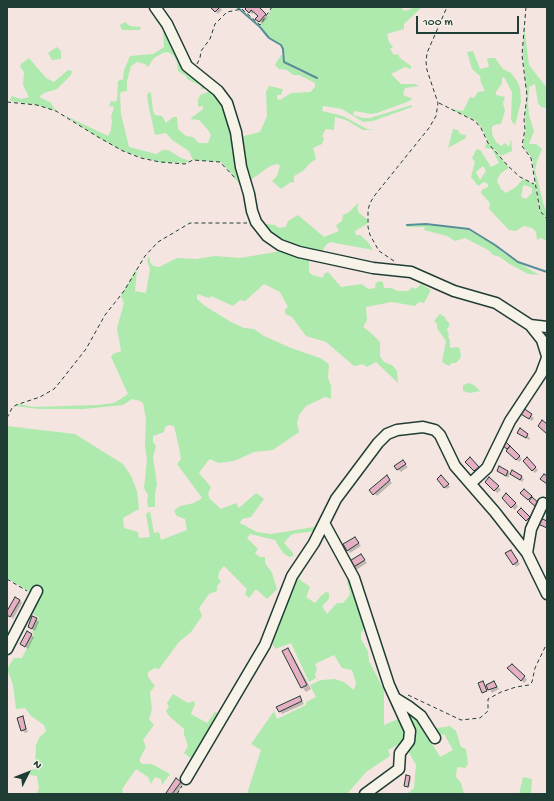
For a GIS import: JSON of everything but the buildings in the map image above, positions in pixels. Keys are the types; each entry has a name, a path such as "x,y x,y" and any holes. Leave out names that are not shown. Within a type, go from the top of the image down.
{"street":[{"path":"155,7 167,24 187,66 224,97 231,111 242,172 250,194 252,211 256,222 273,241 285,247 348,263 412,272 454,291 496,303 530,325 542,340 547,357 541,374 510,421 487,468 471,483"},
{"path":"530,325 547,327"},
{"path":"186,778 265,645 292,576 314,543 336,499 364,461 387,434 397,430 423,427 435,430 440,435 455,466 471,483 527,553 547,594"},
{"path":"527,553 531,529 542,516 544,503"},
{"path":"324,523 354,578 394,695 410,731 409,741 400,753 400,769 365,794"},
{"path":"7,649 36,594"},
{"path":"394,695 420,716 435,738"}],"path":[{"path":"194,72 200,58 201,50 210,39 215,24 223,15 231,10 242,9 260,25 272,7"},
{"path":"397,262 379,251 370,236 368,227 370,203 433,123 436,116 438,103 427,70 426,62 427,53 447,7"},
{"path":"526,7 522,55 527,96 524,120 526,129 522,146 532,158 540,211 547,219"},
{"path":"7,102 37,105 56,111 123,151 151,161 185,164 193,160 220,162 236,180"},
{"path":"438,103 475,121 481,128 488,143 512,170 520,177 535,184"},
{"path":"7,418 12,408 16,405 48,393 60,382 86,349 105,315 124,291 145,256 158,242 190,223 256,222"},
{"path":"7,579 36,594"},
{"path":"394,695 413,697 461,720 480,718 488,711 488,699 501,692 529,685 532,682 534,668 547,642"}],"green space":[{"path":"150,7 156,11 163,20 186,66 217,92 227,105 231,117 241,176 247,196 233,175 221,162 193,160 189,151 172,140 166,133 155,135 148,103 147,95 149,92 151,93 153,111 155,115 162,116 166,123 173,117 177,117 178,129 186,136 193,137 199,143 208,143 211,135 199,120 190,119 203,109 203,106 198,107 198,100 200,95 208,92 206,89 201,89 201,86 187,79 186,76 178,71 177,62 173,55 168,52 154,58 148,67 145,64 137,62 131,66 127,81 127,91 121,92 120,94 121,114 129,147 156,154 163,150 168,150 181,158 190,161 185,163 160,162 123,151 62,114 108,136 111,130 111,117 114,107 109,106 111,101 115,102 117,100 118,81 123,79 124,70 130,56 153,54 164,47 163,30 155,19 154,16 156,14"},
{"path":"272,7 403,7 402,9 405,11 416,7 422,7 404,24 404,29 387,34 389,42 393,47 390,49 394,55 398,54 400,58 411,66 411,69 405,67 391,74 401,84 415,84 419,86 405,88 403,95 413,99 407,102 377,113 371,114 354,111 353,115 363,118 370,118 412,105 412,107 373,121 363,122 342,109 323,106 322,111 343,116 367,129 374,130 363,130 346,120 335,117 334,130 326,129 322,136 324,138 322,144 313,148 316,159 303,171 294,176 294,183 291,182 281,189 272,181 277,176 280,166 278,164 270,166 252,179 251,192 240,137 260,132 267,116 266,92 269,86 283,89 281,95 277,95 277,99 280,100 291,93 310,92 315,87 315,83 299,75 293,75 287,70 279,69 275,65 277,61 282,54 284,63 303,73 318,78 285,62 284,49 281,45 270,38 260,25 268,16"},
{"path":"125,22 130,26 141,27 140,30 122,30 120,25"},
{"path":"524,25 529,65 547,88 547,108 541,107 538,103 535,84 529,87 528,103 529,115 534,131 529,144 536,144 542,149 535,170 544,206 547,212 547,219 540,211 532,158 523,146 526,129 525,120 527,96 523,55"},
{"path":"57,47 61,51 61,59 52,60 48,53"},
{"path":"473,51 480,69 489,67 487,58 495,58 503,69 511,73 520,88 521,102 515,125 511,120 512,92 504,77 502,78 502,83 496,92 496,95 505,97 503,103 505,111 501,124 494,125 492,127 492,134 496,142 501,146 505,143 509,147 511,139 512,151 501,156 489,143 482,128 475,120 450,109 463,111 470,97 474,98 478,92 485,91 481,83 480,76 472,69 467,52"},
{"path":"29,58 46,78 54,82 68,70 72,71 71,75 57,89 44,93 39,97 50,102 56,111 37,105 11,101 10,99 12,96 21,99 29,97 23,85 24,72 20,67 21,64"},
{"path":"453,129 458,130 460,134 466,135 466,138 448,148"},
{"path":"487,141 509,168 501,173 497,181 501,189 506,193 516,187 523,179 535,185 539,211 547,220 547,241 541,238 537,240 536,232 532,228 524,226 516,231 509,230 489,209 490,203 481,193 482,190 488,187 488,184 484,182 478,186 471,177 475,162 472,158 478,149 481,151 491,167 499,163 492,149 485,148","holes":["483,166 486,171 480,180 476,172","525,185 532,188 532,193 526,199 521,197 523,186"]},
{"path":"359,202 357,208 359,213 367,219 367,224 355,231 356,235 360,235 368,242 373,250 330,242 326,245 319,256 292,249 258,223 275,225 279,228 286,227 288,221 298,215 324,237 339,231 336,225 342,221 343,215 348,213"},
{"path":"426,225 468,230 495,245 503,253 539,275 528,274 465,238 455,241 447,236 424,230 425,227 405,226"},
{"path":"284,249 304,255 309,260 309,272 312,275 323,278 324,274 328,272 341,287 362,284 368,289 375,288 376,283 379,281 383,282 384,288 391,288 398,291 408,291 412,287 416,289 421,284 431,290 424,303 419,302 415,306 392,302 366,307 367,320 363,327 380,342 380,356 384,362 392,365 397,371 398,383 376,362 367,367 363,364 354,366 326,342 306,336 292,317 285,314 285,309 288,307 280,292 264,284 245,301 240,300 233,306 211,296 209,298 197,294 197,299 205,306 231,322 244,328 254,329 264,336 291,348 320,358 329,364 328,378 331,386 331,399 325,397 306,406 299,415 297,423 299,432 273,450 254,452 234,461 218,463 210,459 199,473 211,487 208,494 210,499 221,509 236,503 239,508 256,493 264,499 251,517 242,519 240,523 257,532 271,534 314,527 327,509 316,531 293,534 284,543 293,553 293,556 289,557 283,553 275,540 250,534 247,538 258,549 255,553 260,557 265,557 265,563 272,573 277,589 267,599 257,590 255,590 249,598 245,594 247,589 224,566 219,572 218,578 221,581 217,586 217,591 209,594 199,608 202,616 191,632 179,642 159,669 155,668 148,672 148,677 155,686 150,692 152,710 149,719 154,725 143,740 146,747 140,758 140,762 143,764 152,764 170,774 162,785 161,779 155,777 151,784 148,777 136,769 122,789 123,792 121,794 36,794 39,789 37,776 30,775 30,770 35,769 36,745 39,738 46,731 44,725 31,716 25,708 16,709 13,685 7,669 14,658 22,658 34,634 32,632 39,617 30,613 40,587 36,587 33,594 7,578 7,426 75,434 123,464 131,476 137,491 139,509 123,518 124,528 138,532 139,538 150,537 146,514 150,511 154,533 159,532 161,540 187,530 185,519 177,516 174,511 180,506 194,503 202,498 177,464 181,459 179,447 174,426 169,425 165,427 164,432 153,436 153,442 156,446 153,457 157,485 155,493 155,507 148,507 148,495 144,488 147,459 145,446 146,419 143,403 140,401 132,399 123,405 83,409 39,409 15,406 19,404 33,407 97,405 114,403 128,394 111,357 113,354 121,351 117,328 124,303 121,296 137,268 135,291 146,293 150,269 147,261 149,256 150,262 153,266 159,267 177,258 196,259 215,256 240,258 281,251"},
{"path":"440,314 445,317 450,324 447,330 449,334 450,348 458,347 460,349 461,357 456,363 452,363 449,366 442,362 446,341 434,321"},
{"path":"469,383 474,385 480,391 470,393 463,391 463,385"},
{"path":"303,563 306,565 299,579 310,587 306,597 315,603 326,592 329,593 329,599 322,606 327,614 337,603 343,603 349,596 350,592 347,582 348,579 353,578 367,624 361,633 361,639 368,651 369,661 384,690 384,725 400,718 406,734 405,741 388,750 390,756 366,772 347,794 247,794 261,750 251,744 274,711 277,719 306,705 306,702 316,697 310,685 321,680 335,679 344,682 354,690 356,683 352,670 342,668 334,655 315,664 317,669 315,674 316,678 309,682 291,643 275,649 271,640"},
{"path":"173,694 188,703 194,701 195,704 191,714 207,723 215,712 222,715 195,761 184,753 188,746 184,729 169,716 166,711 169,707 167,703"},
{"path":"400,703 415,714 440,757 453,750 444,734 438,737 432,729 450,726 456,731 461,747 466,749 468,764 465,768 457,767 456,777 461,783 464,794 407,794 414,788 416,765 407,749 411,745"},
{"path":"523,777 532,779 531,794 519,794"}],"waterway":[{"path":"237,7 260,27 269,38 281,45 283,49 284,62 317,78"},
{"path":"407,225 426,224 469,229 495,245 518,262 547,272"}]}
